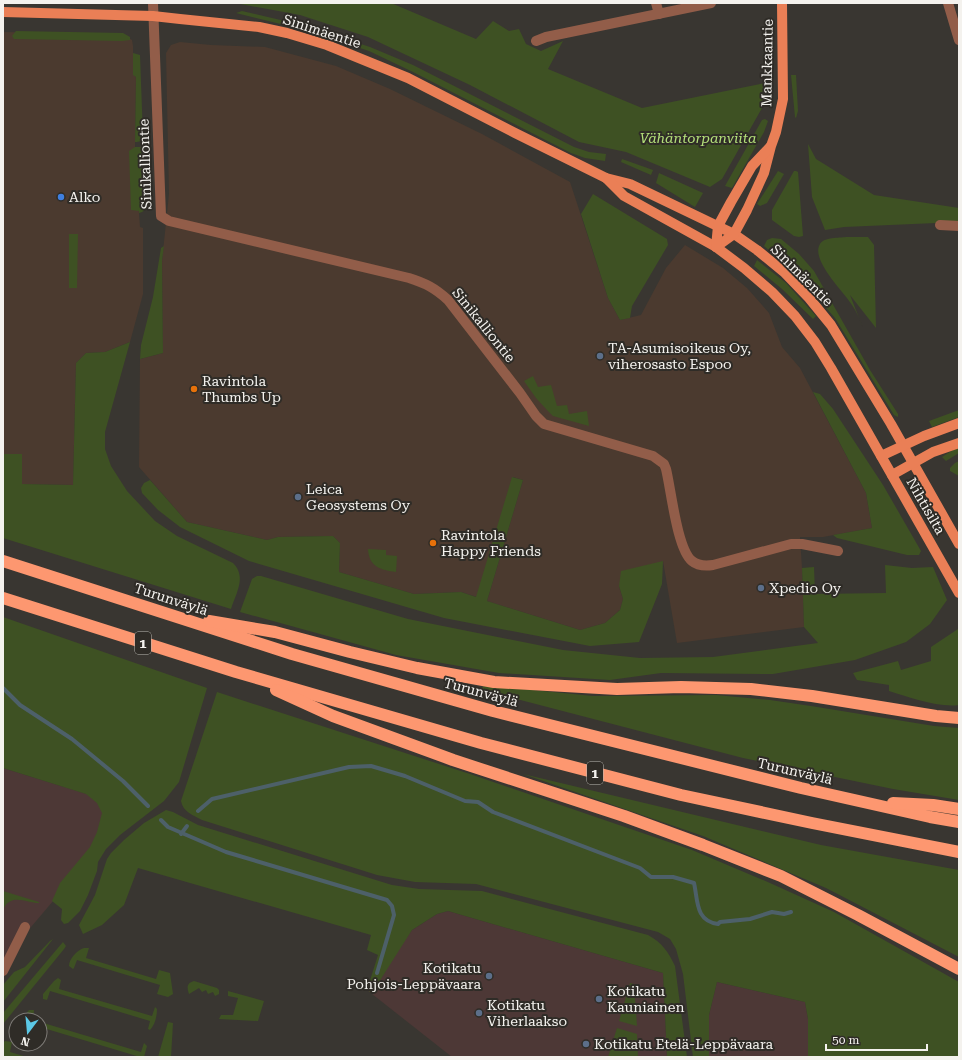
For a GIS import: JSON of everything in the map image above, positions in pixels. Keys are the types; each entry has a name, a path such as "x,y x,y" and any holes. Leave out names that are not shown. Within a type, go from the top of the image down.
{"highway":[{"name":"Turunväylä","path":"3,561 292,654 493,711 679,758 930,817 959,822"},
{"name":"1","path":"3,598 236,672 481,743 681,795 812,824 959,852"},
{"path":"168,614 276,632 417,668 494,682 617,689 681,686 751,689 819,697 936,716 959,718"},
{"path":"236,672 333,716 454,760 624,816 703,845 766,871 858,915 959,969"},
{"path":"859,800 934,805 959,809"}],"main road":[{"name":"Mankkaantie","path":"716,247 734,234 764,173 776,132 783,99 782,3"},
{"name":"Sinimäentie","path":"3,12 153,16 259,27 287,33 327,45 408,78 606,178 630,184 718,226 734,234 758,250 784,272 809,298 831,325 891,424 913,464"},
{"name":"Mankkaantie","path":"716,247 718,226 731,202 752,166 771,146"},
{"name":"Sinimäentie","path":"606,178 624,196 716,247 772,292 795,316 815,342 892,475"},
{"path":"881,456 924,436 959,423"},
{"path":"892,475 933,452 959,443"},
{"name":"Nihtisilta","path":"913,464 959,544"},
{"name":"Nihtisilta","path":"892,475 959,593"}],"street":[{"path":"153,3 153,16"},
{"path":"656,3 658,14"},
{"path":"536,41 546,36 711,3"},
{"path":"948,3 959,40"},
{"name":"Sinikalliontie","path":"153,16 161,216 168,221 424,282 438,290 448,300 520,392 536,416 544,424 653,456 664,464 684,552 693,562 700,565 713,565 791,544 802,544 838,550"},
{"path":"940,225 959,226"},
{"path":"3,971 25,927"}],"shaded area":[{"path":"3,32 111,34 125,36 132,40 133,46 133,74 136,77 135,147 140,227 143,228 143,294 130,342 105,352 86,353 76,363 73,485 22,484 22,454 3,454"},
{"path":"180,42 265,47 336,66 390,89 482,134 570,182 608,298 620,320 641,315 666,268 685,245 723,268 747,288 769,313 782,347 800,368 866,493 872,528 823,537 800,537 804,627 677,643 663,561 619,586 623,599 620,610 605,623 580,630 487,601 523,480 513,477 477,597 461,592 414,594 339,572 340,543 333,536 278,537 267,540 187,522 139,467 140,359 163,353 162,261 169,194 166,53 171,45"},
{"path":"3,768 132,808 3,960"},
{"path":"448,911 663,973 667,1057 452,1057 367,990 412,930 437,914"},
{"path":"717,982 805,1002 808,1019 808,1057 709,1057 709,1015"}],"green space":[{"name":"Vähäntorpanviita","path":"235,3 391,3 476,39 493,21 509,31 519,29 526,44 541,51 563,41 548,69 642,108 765,83 762,108 722,179 710,187 626,152 579,142 470,85 368,37 300,15"},
{"path":"242,11 306,26 370,47 413,65 574,147 589,152 606,154 605,161 585,158 571,153 369,51 305,30 236,13"},
{"path":"16,31 123,33 130,37 130,40 14,39 12,36"},
{"path":"133,53 140,55 143,137 137,142 135,142 136,77 133,75"},
{"path":"791,75 796,75 798,111 796,118 795,117"},
{"path":"765,119 768,121 764,132 732,188 725,186 762,120"},
{"path":"808,144 816,159 874,195 959,208 959,222 844,227 825,230 812,197"},
{"path":"135,147 143,147 144,149 147,205 142,212 139,213 139,211 131,210 129,151"},
{"path":"622,159 653,170 651,175 621,162"},
{"path":"778,171 784,174 767,203 760,206 757,204"},
{"path":"794,171 798,172 803,236 799,237 794,236 772,220 772,210"},
{"path":"659,173 703,193 695,207 656,183"},
{"path":"593,194 667,239 668,245 632,306 630,318 620,320 608,298 581,214"},
{"path":"69,234 78,234 77,288 69,288"},
{"path":"868,237 874,245 876,328 850,295 859,318 852,305 830,276 820,259 818,251 822,242 828,239"},
{"path":"772,238 781,239 799,254 814,271 870,370 898,414 898,417 894,415 835,318 794,271 764,246 767,240"},
{"path":"164,246 162,261 163,353 140,359 141,345 153,297 161,248"},
{"path":"757,260 786,283 816,316 813,319 782,289 754,266"},
{"path":"130,342 105,432 105,449 111,466 127,491 155,521 177,536 233,563 237,568 240,579 238,591 231,609 3,538 3,454 22,454 22,484 73,485 76,363 86,353 105,352"},
{"path":"533,376 538,387 551,385 557,406 567,405 569,414 587,411 589,426 553,416 536,398 524,381"},
{"path":"813,392 820,394 833,409 883,485 921,551 919,555 907,555 837,538 833,535 872,528 866,493"},
{"path":"959,410 959,417 932,427 929,421"},
{"path":"959,446 959,453 946,461 942,457"},
{"path":"959,461 959,476 950,471 950,468"},
{"path":"512,477 523,480 487,601 580,630 605,623 620,610 623,599 619,586 621,571 663,561 662,584 639,642 590,646 444,618 249,561 180,527 158,510 142,493 141,488 144,483 150,480 187,522 267,540 278,537 333,536 340,543 339,572 414,594 461,592 476,597"},
{"path":"368,549 386,550 386,555 397,556 396,572 381,569 373,564"},
{"path":"885,565 912,568 933,567 947,600 930,624 906,642 855,660 773,674 661,673 610,680 499,673 396,655 240,612 252,579 257,576 261,576 408,619 563,650 640,658 713,657 818,643 804,627 802,568 814,567 815,594 886,593"},
{"path":"3,617 207,688 179,782 164,801 120,835 106,849 98,862 97,871 80,911 68,923 64,924 61,920 62,909 52,901 60,883 90,847 97,832 102,813 97,803 86,794 3,768"},
{"path":"958,629 959,705 942,705 914,699 889,691 889,685 857,680 853,673 898,661 901,670 931,661 931,647"},
{"path":"483,685 593,696 716,695 770,700 934,726 959,728 959,800 893,789 743,758 482,690"},
{"path":"217,692 470,774 692,850 834,912 959,982 959,1057 808,1057 808,1019 805,1002 717,982 709,1015 709,1057 693,1057 683,974 676,949 670,939 658,932 476,884 415,882 377,875 202,820 186,811 181,801"},
{"path":"523,774 821,845 959,870 959,957 826,888 703,836"},
{"path":"166,810 198,825 392,885 419,889 482,891 648,935 664,948 675,966 687,1057 667,1057 663,973 448,911 437,914 412,930 372,993 367,990 378,955 367,950 371,935 138,868 124,905 102,925 83,934 79,925 95,895 107,859 111,853 144,823"},
{"path":"3,891 39,903 14,900 10,901 3,910"},
{"path":"53,939 3,1002 3,985 14,972 25,967"},
{"path":"63,942 66,946 64,949 13,1012 8,1012 8,1018 3,1024 3,1013"},
{"path":"84,948 89,948 86,958 156,979 159,970 170,973 173,994 168,997 157,994 160,985 77,960 73,969 69,966 70,961 76,953"},
{"path":"58,978 61,980 59,989 152,1016 155,1007 157,1012 153,1026 150,1030 148,1029 150,1021 50,991 47,1000 43,999 43,994"},
{"path":"194,981 217,988 219,990 219,994 215,996 213,992 208,994 206,990 202,992 199,988 189,994 188,986"},
{"path":"630,983 634,984 637,1026 619,1021"},
{"path":"228,991 264,1001 258,1021 219,1019 221,1015 233,1015 238,998 228,996"},
{"path":"29,1010 34,1010 34,1012 27,1012"},
{"path":"168,1022 173,1023 171,1057 158,1057"},
{"path":"48,1024 141,1052 144,1043 147,1046 144,1057 48,1029"},
{"path":"617,1028 637,1034 638,1057 608,1057"},
{"path":"5,1041 8,1041 8,1052 27,1057 3,1057 3,1043"}],"waterway":[{"path":"3,688 20,705 72,739 123,781 148,806"},
{"path":"198,811 212,799 349,767 371,766 405,776 465,801 478,802 493,812 640,868 651,877 673,877 694,883 697,903 701,914 705,919 711,922 718,924 720,922 750,919 772,912 784,914 791,912"},
{"path":"161,820 168,827 226,852 387,900 392,906 394,915 377,973"},
{"path":"181,834 187,826"}],"place":[{"name":"Alko","path":"61,197"},
{"name":"TA-Asumisoikeus Oy, viherosasto Espoo","path":"600,356"},
{"name":"Ravintola Thumbs Up","path":"194,389"},
{"name":"Leica Geosystems Oy","path":"298,497"},
{"name":"Ravintola Happy Friends","path":"433,543"},
{"name":"Xpedio Oy","path":"761,588"},
{"name":"Kotikatu Pohjois-Leppävaara","path":"489,976"},
{"name":"Kotikatu Kauniainen","path":"599,999"},
{"name":"Kotikatu Viherlaakso","path":"479,1013"},
{"name":"Kotikatu Etelä-Leppävaara","path":"586,1044"}]}
